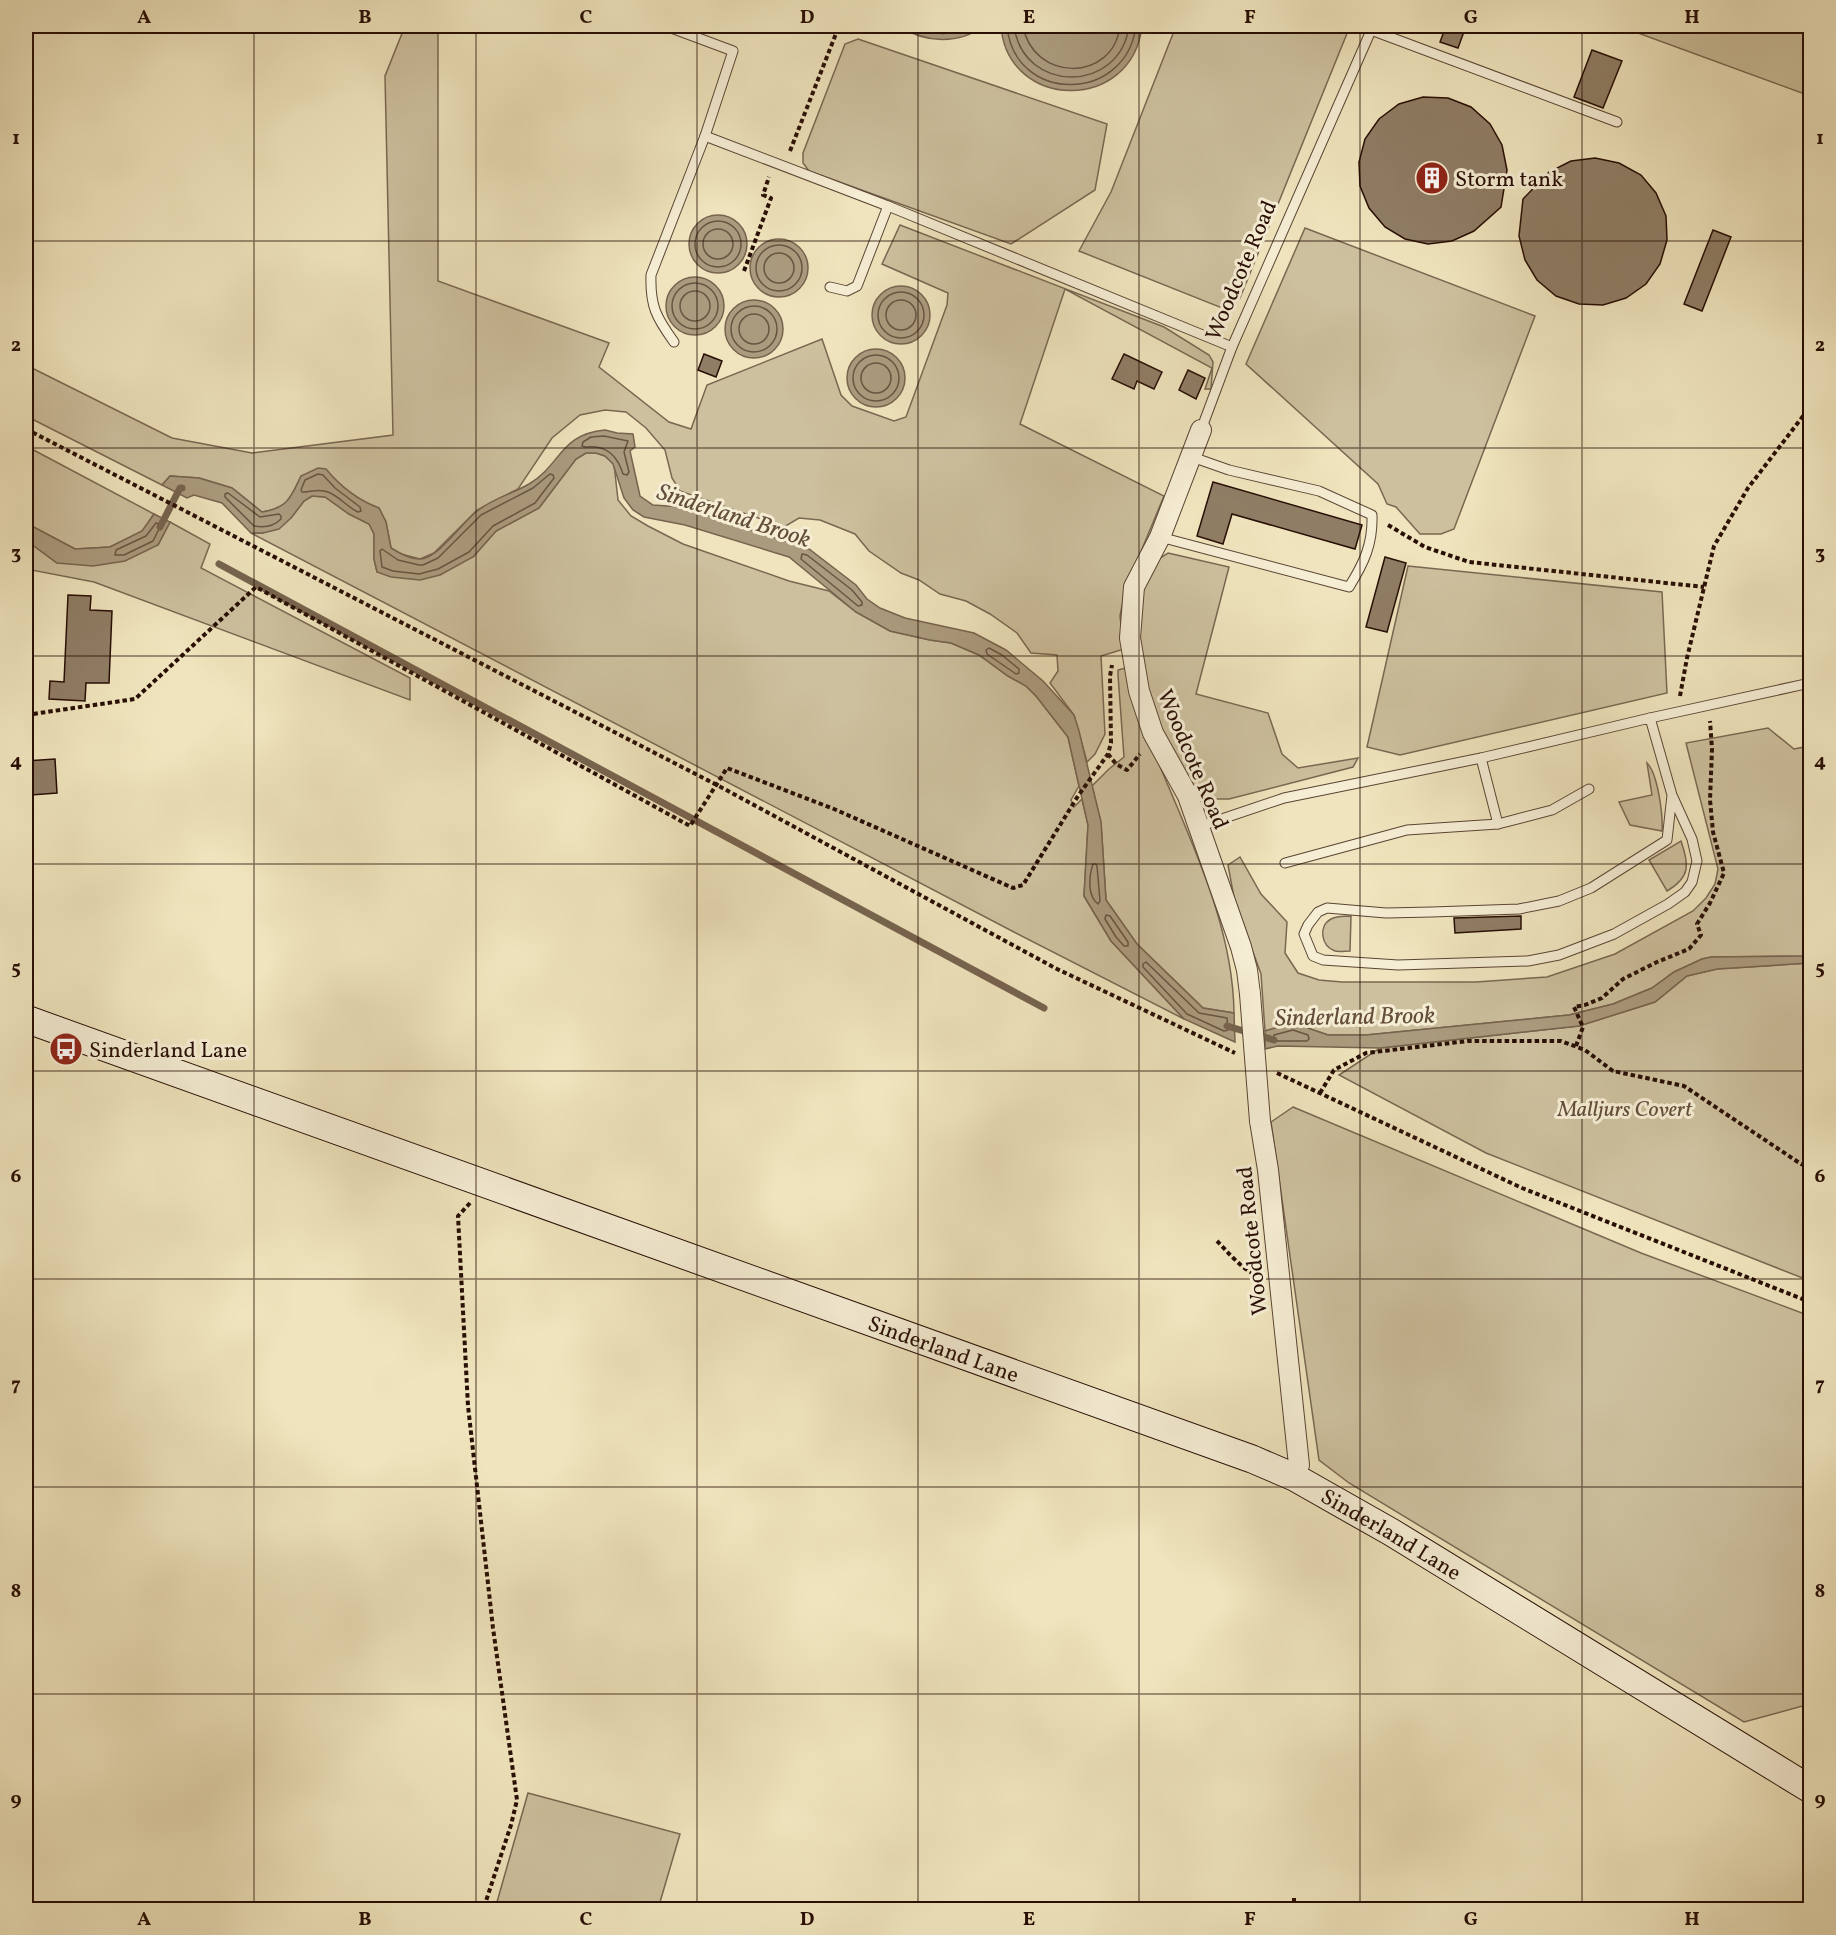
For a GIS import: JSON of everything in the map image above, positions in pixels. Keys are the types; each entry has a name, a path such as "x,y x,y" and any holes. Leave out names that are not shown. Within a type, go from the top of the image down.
{"street":[{"name":"Woodcote Road","path":"1202,430 1160,537 1134,587 1130,639 1139,691 1153,733 1188,796 1247,970 1260,1121 1268,1170 1299,1465 1294,1477"},
{"name":"Sinderland Lane","path":"26,1019 1251,1459 1294,1477 1391,1532 1810,1789"}],"lane":[{"path":"666,26 733,51 705,135 651,274 650,297 659,321 674,342"},
{"path":"1372,28 1617,122"},
{"name":"Woodcote Road","path":"1202,430 1232,347 1372,28"},
{"path":"705,135 888,206 1232,347"},
{"path":"830,287 847,291 857,286 888,206"},
{"path":"1160,537 1349,587 1364,564 1373,527 1372,515 1319,491 1229,470 1192,457"},
{"path":"1198,827 1284,798 1481,758 1810,683"},
{"path":"1650,718 1672,795 1692,839 1696,861 1692,882 1685,892 1668,904 1614,934 1559,955 1528,961 1398,965 1349,963 1323,960 1312,956 1307,946 1304,934 1308,925 1318,912 1328,908 1386,913 1519,909 1559,901 1591,888 1667,840 1672,795"},
{"path":"1481,758 1498,824"},
{"path":"1285,863 1407,830 1498,824 1552,810 1588,789"}],"path":[{"path":"744,272 771,198 763,195 779,164 839,26"},
{"path":"1680,711 1680,692 1714,546 1748,488 1810,406"},
{"path":"26,429 717,785 1057,969 1236,1053"},
{"path":"1372,515 1425,547 1468,562 1704,587"},
{"path":"26,715 135,699 256,587 690,826 727,768 834,809 1013,888 1023,885 1078,795 1108,754 1111,743 1111,666 1122,657 1132,653"},
{"path":"1108,754 1116,764 1127,770 1153,733"},
{"path":"26,814 31,809"},
{"path":"1574,1007 1583,1027 1576,1047"},
{"path":"1320,1093 1334,1070 1366,1053 1468,1041 1561,1041 1585,1050 1613,1071 1684,1086 1801,1164 1810,1166"},
{"path":"1268,1068 1522,1188 1810,1302"},
{"path":"479,1181 470,1203 458,1216 468,1406 493,1628 517,1800 483,1910"},
{"path":"1217,1241 1253,1274 1279,1277"},
{"path":"1294,1898 1294,1910"}],"green space":[{"path":"405,26 438,26 438,281 609,343 599,367 669,422 691,429 707,385 822,339 841,395 852,406 894,421 906,417 947,305 948,293 882,264 900,225 1164,327 1209,355 1213,362 1211,389 1205,389 1212,368 1065,289 1020,424 1164,496 1125,590 1120,616 1124,649 1101,656 1105,734 1095,754 1087,762 1074,715 1050,683 1058,671 1057,655 1031,653 1017,633 990,614 966,601 940,594 919,580 901,573 869,551 855,534 820,520 799,518 784,527 680,491 672,478 665,450 646,428 626,412 605,410 580,415 552,438 518,489 477,510 434,553 420,559 401,554 391,548 386,522 379,508 349,492 325,469 301,476 288,501 278,508 262,512 232,488 199,478 170,476 162,485 26,416 26,365 172,438 252,453 393,435 385,76"},
{"path":"1176,26 1350,26 1240,298 1227,310 1079,251 1111,192"},
{"path":"1619,26 1810,26 1810,96"},
{"path":"858,39 1107,124 1095,190 1011,244 809,171 803,163 803,153 845,44"},
{"path":"1305,228 1535,316 1454,529 1441,534 1420,534 1396,507 1387,504 1378,484 1246,364"},
{"path":"26,446 154,514 143,531 110,547 75,549 26,523"},
{"path":"586,453 605,456 614,464 618,500 631,516 648,526 683,544 789,581 829,591 856,612 890,631 951,643 979,655 1026,686 1068,737 1079,786 1071,800 1074,807 1082,799 1088,825 1084,896 1111,941 1184,1019 251,533 263,533 291,518 304,501 312,496 325,497 349,514 369,524 374,534 374,559 377,572 473,557 496,531 539,508 576,459"},
{"path":"170,522 210,544 201,568 410,678 410,700 94,582 26,569 26,540 57,563 158,545"},
{"path":"1168,553 1229,567 1196,694 1268,713 1282,754 1298,768 1358,758 1353,767 1229,799 1211,799 1198,793 1152,712 1141,649 1138,612 1142,589 1157,560"},
{"path":"1408,566 1662,592 1667,693 1400,755 1367,747"},
{"path":"1129,667 1146,733 1191,841 1216,909 1225,943 1234,1013 1203,1008 1137,944 1106,900 1101,822 1092,786 1124,757 1118,670"},
{"path":"1768,728 1794,749 1810,746 1810,955 1702,959 1674,972 1652,988 1613,1004 1569,1015 1366,1035 1328,1035 1293,1023 1265,1031 1261,974 1235,903 1228,865 1240,857 1261,894 1287,922 1285,953 1298,973 1319,980 1342,982 1476,982 1547,977 1615,954 1693,911 1706,898 1715,884 1718,869 1686,743"},
{"path":"1647,763 1657,785 1661,805 1662,831 1630,825 1619,802 1652,795"},
{"path":"1681,841 1686,857 1686,869 1680,881 1667,891 1649,860"},
{"path":"1351,916 1350,951 1337,951 1330,948 1324,941 1324,926 1333,918"},
{"name":"Malljurs Covert","path":"1810,963 1810,1281 1486,1153 1339,1075 1380,1048 1579,1026 1655,1002 1687,976 1717,969"},
{"path":"1293,1107 1641,1253 1810,1316 1810,1704 1744,1722 1349,1483 1319,1460 1271,1122"},
{"path":"528,1793 680,1834 658,1909 495,1909"}],"water":[{"path":"899,26 984,26 963,36 942,40 920,36"},
{"path":"1001,26 1142,26 1133,55 1117,75 1095,87 1070,90 1046,86 1024,74 1008,54"},
{"path":"718,215 729,217 742,228 747,244 745,255 734,268 718,273 707,271 694,260 689,244 691,233 702,220"},
{"path":"779,239 790,241 803,252 808,268 806,279 795,292 779,297 768,295 755,284 750,268 752,257 763,244"},
{"path":"695,277 706,279 719,290 724,306 722,317 711,330 695,335 684,333 671,322 666,306 668,295 679,282"},
{"path":"901,286 912,288 925,299 930,315 928,326 917,339 901,344 890,342 877,331 872,315 874,304 885,291"},
{"path":"754,300 765,302 778,313 783,329 781,340 770,353 754,358 743,356 730,345 725,329 727,318 738,305"},
{"path":"876,349 887,351 900,362 905,378 903,389 892,402 876,407 865,405 852,394 847,378 849,367 860,354"},
{"path":"605,430 633,434 635,447 630,451 640,496 653,505 682,507 809,549 856,585 867,599 880,608 905,618 974,633 1006,650 1043,681 1074,715 1079,731 1101,822 1106,900 1137,944 1203,1008 1234,1013 1235,1042 1184,1019 1111,941 1084,896 1088,825 1068,737 1026,686 979,655 951,643 890,631 856,612 789,557 685,525 644,517 633,510 624,498 613,464 605,456 586,453 576,459 539,508 496,531 473,557 440,575 420,580 391,577 377,572 374,559 374,534 369,524 349,514 325,497 312,496 304,501 279,529 251,533 222,503 194,495 187,498 162,485 170,476 199,478 232,488 262,512 278,508 288,500 301,476 318,468 326,469 350,492 379,508 386,522 391,548 409,557 421,559 428,557 443,546 482,507 522,488 540,476 562,451 579,437"},
{"path":"154,514 170,522 158,545 125,561 93,566 57,563 26,540 26,523 75,549 110,547 142,531"},
{"path":"1810,955 1810,963 1717,969 1687,976 1655,1002 1579,1026 1380,1048 1278,1046 1265,1049 1265,1031 1293,1023 1328,1035 1366,1035 1569,1015 1613,1004 1652,988 1674,972 1702,959"}],"building":[{"path":"1446,26 1466,26 1458,48 1440,42"},
{"path":"1592,50 1622,61 1603,108 1574,97"},
{"name":"Storm tank","path":"1423,97 1448,98 1471,107 1490,124 1502,145 1507,170 1501,207 1474,231 1452,241 1428,244 1405,239 1385,227 1369,208 1360,186 1359,162 1365,139 1379,119 1399,104"},
{"name":"Storm tank","path":"1595,158 1619,163 1641,175 1656,193 1666,216 1667,240 1660,264 1646,284 1626,298 1603,305 1579,304 1556,296 1537,280 1525,260 1519,236 1523,199 1549,172 1571,161"},
{"path":"1713,230 1731,237 1702,311 1684,304"},
{"path":"704,354 722,361 716,377 698,370"},
{"path":"1124,354 1162,372 1154,389 1137,381 1134,389 1112,379"},
{"path":"1188,370 1205,378 1196,399 1179,390"},
{"path":"1213,482 1362,525 1355,549 1232,514 1223,544 1197,536"},
{"path":"1385,557 1406,563 1387,632 1366,627"},
{"path":"68,595 91,596 90,610 112,611 109,683 86,683 85,701 49,699 50,681 64,682"},
{"path":"55,759 57,793 31,795 31,789 26,789 26,761"},
{"path":"1521,916 1521,929 1455,933 1454,918"}],"waterway":[{"name":"Sinderland Brook","path":"160,527 182,488"},
{"path":"219,564 1044,1008"},
{"name":"Sinderland Brook","path":"1227,1026 1274,1040"}],"place":[{"name":"Storm tank","path":"1432,178"},
{"name":"Sinderland Lane","path":"66,1049"}]}
